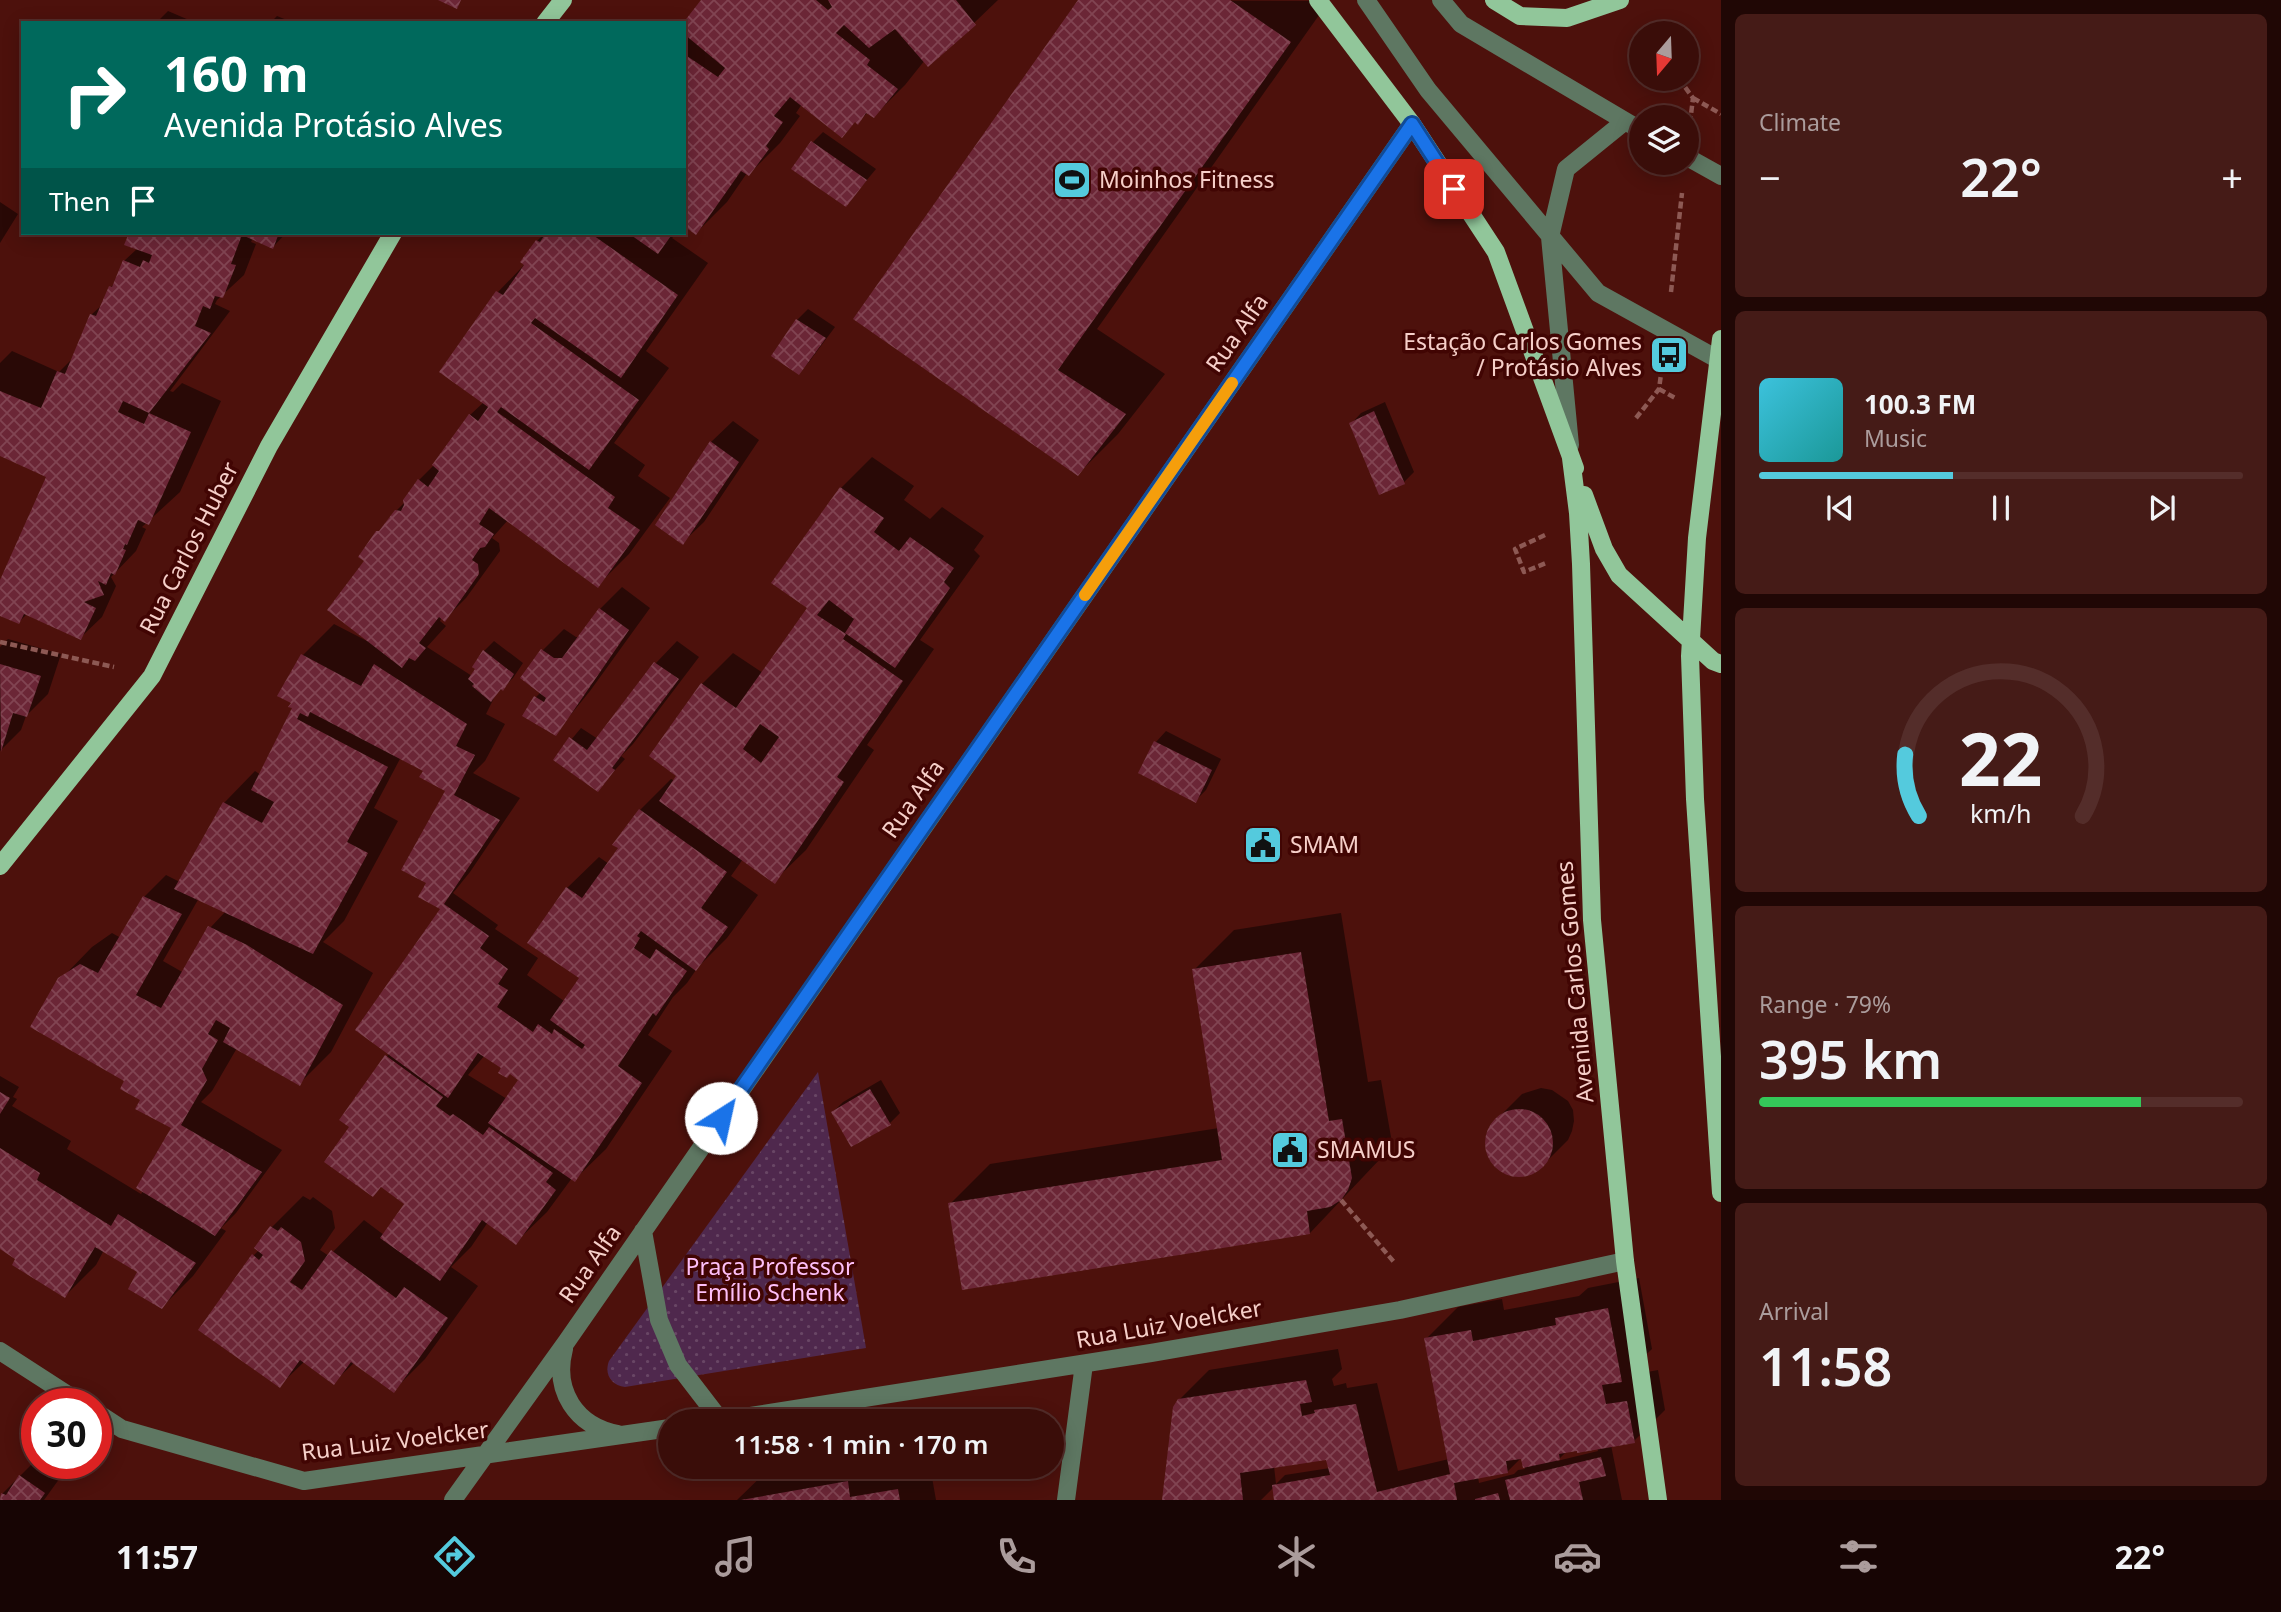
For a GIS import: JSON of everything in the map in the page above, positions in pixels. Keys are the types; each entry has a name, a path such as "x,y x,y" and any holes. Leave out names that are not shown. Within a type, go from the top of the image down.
{"main road":[{"path":"547,21 563,0"},
{"path":"1318,0 1412,124 1496,252 1597,530 1619,575 1713,661 1721,664"},
{"path":"1494,0 1520,16 1567,18 1620,0"},
{"name":"Rua Carlos Huber","path":"0,866 152,676 269,446 392,235"},
{"path":"1721,339 1697,538 1690,656 1695,799 1721,1193"},
{"name":"Avenida Carlos Gomes","path":"1571,458 1580,551 1591,920 1625,1261 1658,1500"}],"street":[{"path":"1353,0 1598,293 1721,361"},
{"path":"1366,0 1428,90"},
{"path":"1443,0 1461,24 1629,125"},
{"name":"Rua Alfa","path":"453,1500 1412,124"},
{"path":"1571,458 1550,237 1566,169 1629,130"},
{"path":"1699,164 1721,176"},
{"path":"643,1231 659,1320 678,1365 711,1409"},
{"name":"Rua Luiz Voelcker","path":"797,1409 1084,1364 1400,1310 1625,1261"},
{"name":"Rua Luiz Voelcker","path":"566,1341 561,1363 562,1384 570,1404 584,1420 603,1431 625,1435"},
{"path":"0,1351 57,1388"},
{"path":"1066,1500 1084,1364"},
{"name":"Rua Luiz Voelcker","path":"112,1422 122,1429 304,1481 658,1430"}],"path":[{"path":"1688,91 1693,98 1721,114"},
{"path":"1692,105 1693,98"},
{"path":"1659,389 1677,398"},
{"path":"1515,549 1524,572 1546,563"},
{"path":"0,642 106,665"},
{"path":"1341,1200 1394,1262"}],"green space":[{"name":"Praça Professor Emílio Schenk","path":"818,1072 866,1348 625,1387 616,1384 608,1374 609,1361"}],"building":[{"path":"438,0 461,0 457,9"},
{"path":"701,0 816,0 828,10 832,7 828,0 956,0 976,25 928,67 895,29 869,48 844,25 836,33 870,60 867,65 898,89 874,118 866,113 858,125 855,122 842,138 790,97 774,116 783,122 766,146 769,149 749,176 741,171 696,235 686,228 686,55 718,77 725,68 686,36 685,21"},
{"name":"Moinhos Fitness","path":"1078,0 1230,0 1291,42 1058,370 1126,414 1078,476 853,319"},
{"path":"811,141 867,180 846,207 791,169"},
{"path":"128,235 242,235 231,264 236,265 223,298 215,296 210,309 203,306 195,326 211,333 149,413 191,432 149,525 138,520 127,545 125,544 123,549 126,550 115,575 111,573 106,585 98,581 104,595 84,602 96,608 81,640 24,614 19,624 0,616 0,580 46,477 0,456 0,391 41,408 57,371 65,374 90,314 96,316 123,260 140,267 143,260 149,263 152,255 124,245","holes":["123,401 149,413 144,424 118,412"]},
{"path":"242,235 278,235 273,249"},
{"path":"545,235 593,235 678,295 621,378 535,318 531,323 639,400 589,470 501,407 497,412 615,497 608,508 640,530 598,588 489,508 479,524 494,534 472,560 478,564 479,574 445,622 439,617 419,643 426,648 415,661 409,658 402,668 327,610 364,561 358,557 376,531 379,531 395,510 401,511 403,500 418,479 428,487 439,471 432,465 469,414 478,421 488,407 439,372 496,291 503,295 524,265 520,262 536,240 540,242"},
{"path":"631,235 672,235 658,254"},
{"path":"796,319 826,338 799,375 771,356"},
{"path":"1374,411 1405,484 1379,495 1349,423"},
{"path":"710,441 739,462 683,545 655,525"},
{"path":"840,487 884,518 874,532 899,551 910,537 954,568 944,582 950,588 895,668 845,633 854,619 829,600 817,615 846,634 843,639 903,681 837,777 844,782 775,884 659,801 676,776 649,756 701,683 736,708 807,608 771,583","holes":["760,724 779,737 761,763 743,749"]},
{"path":"599,608 629,630 556,736 522,716 534,696 544,702 546,698 520,678 541,649 554,658 562,658"},
{"path":"483,650 514,674 503,691 501,689 491,702 472,686 474,684 468,679"},
{"path":"301,654 361,686 374,664 467,724 456,746 475,755 454,795 500,820 444,904 489,936 480,948 508,969 498,984 508,990 497,1007 533,1032 538,1024 552,1034 554,1029 582,1049 585,1045 550,1020 579,978 527,943 566,887 582,898 618,848 612,845 639,809 727,872 701,908 728,927 696,971 641,931 637,936 640,938 634,948 650,959 656,949 687,971 656,1016 653,1013 618,1066 642,1083 575,1182 488,1123 518,1080 510,1074 507,1078 498,1073 501,1068 478,1053 448,1098 355,1030 440,909 418,897 426,883 401,870 445,791 419,777 423,771 310,712 308,717 300,713 297,719 388,767 347,842 368,853 313,954 174,889 223,802 262,823 274,802 251,790 292,708 288,707 291,703 277,696"},
{"path":"654,662 679,679 612,768 615,770 598,792 553,760 569,737 587,750"},
{"path":"0,664 41,676 27,717 13,713 1,752"},
{"path":"1154,741 1212,770 1196,803 1138,773"},
{"path":"143,896 182,914 136,995 161,1008 208,926 247,945 343,1005 300,1086 223,1042 230,1028 216,1020 208,1034 218,1040 202,1069 207,1080 181,1125 262,1172 215,1236 136,1188 171,1128 135,1109 140,1100 120,1089 124,1081 30,1027 58,978 80,964 98,973"},
{"path":"1301,952 1329,1121 1342,1119 1352,1178 1341,1200 1330,1207 1307,1211 1310,1234 962,1290 948,1203 1222,1160 1192,969"},
{"path":"385,1055 443,1097 436,1106 450,1116 453,1114 483,1135 489,1127 553,1173 546,1182 556,1190 516,1245 482,1220 440,1281 380,1238 404,1204 381,1187 373,1197 324,1162 349,1127 339,1120"},
{"path":"870,1089 891,1125 851,1147 831,1112"},
{"path":"0,1092 10,1098 0,1114"},
{"path":"1519,1109 1532,1111 1543,1119 1551,1130 1551,1156 1543,1167 1532,1175 1519,1177 1506,1175 1495,1167 1487,1156 1485,1143 1487,1130 1495,1119 1506,1111"},
{"path":"0,1148 40,1173 37,1180 111,1226 118,1214 196,1263 162,1309 128,1289 137,1272 95,1247 65,1298 12,1265 15,1259 0,1249"},
{"path":"270,1226 278,1231 281,1227 301,1242 305,1261 290,1282 302,1290 331,1250 396,1298 404,1287 448,1318 394,1393 351,1362 334,1385 300,1360 280,1388 198,1330 252,1254 259,1260 263,1255 254,1248"},
{"path":"1608,1308 1622,1382 1602,1385 1606,1404 1627,1401 1635,1443 1559,1454 1560,1460 1523,1468 1521,1459 1506,1461 1508,1473 1454,1483 1457,1500 1274,1500 1272,1485 1330,1475 1326,1460 1240,1473 1243,1500 1162,1500 1173,1407 1178,1399 1306,1380 1312,1402 1300,1404 1302,1416 1315,1413 1314,1410 1356,1404 1377,1492 1450,1474 1424,1338 1471,1330 1473,1341 1556,1325 1555,1318"},
{"path":"1601,1457 1606,1476 1579,1482 1583,1500 1510,1500 1505,1480"},
{"path":"19,1475 21,1479 45,1493 40,1500 0,1500 1,1493 6,1495"},
{"path":"848,1481 850,1497 898,1489 900,1500 741,1500"},
{"path":"1498,1493 1500,1500 1475,1500 1475,1499"}],"slow traffic":[{"path":"1085,595 1232,383"}],"place":[{"name":"Moinhos Fitness","path":"1072,180"},
{"name":"Estação Carlos Gomes / Protásio Alves","path":"1669,355"},
{"name":"SMAM","path":"1263,845"},
{"name":"SMAMUS","path":"1290,1150"}],"route":[{"path":"721,1118 1412,124 1454,189"}]}
